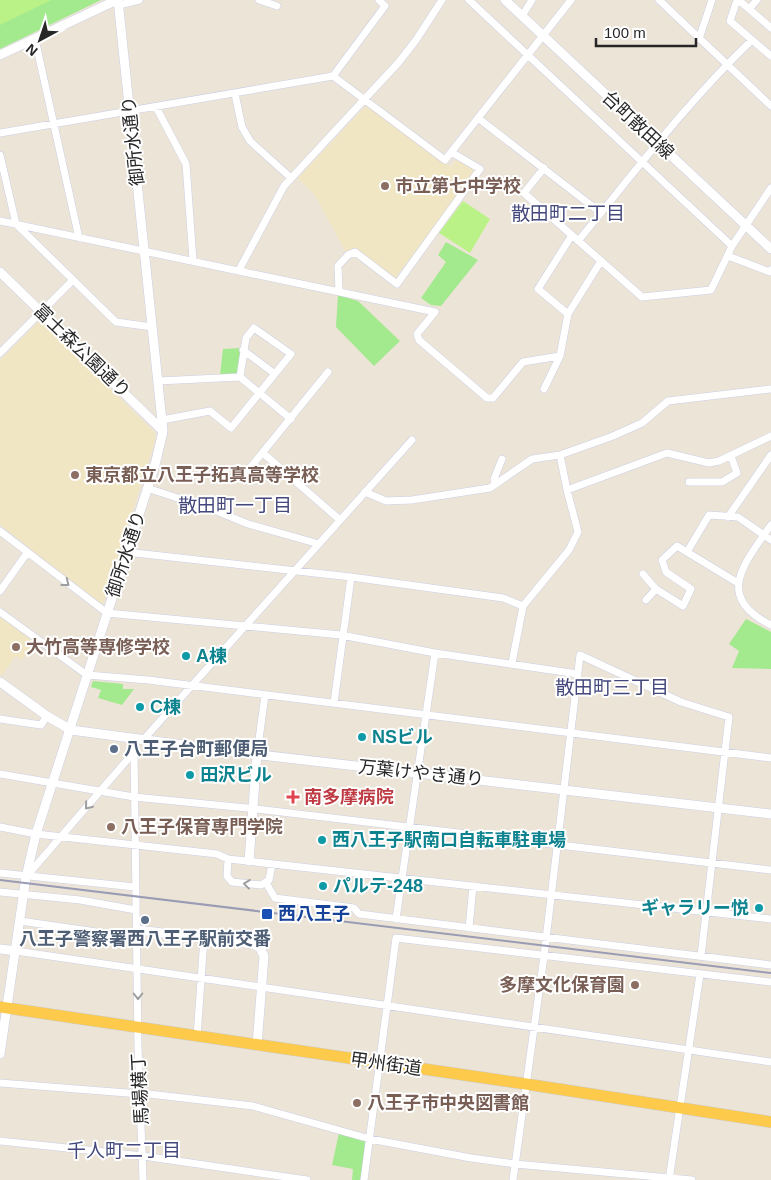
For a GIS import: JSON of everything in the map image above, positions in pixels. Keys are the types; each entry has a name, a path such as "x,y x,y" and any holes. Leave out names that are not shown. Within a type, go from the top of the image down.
{"highway":[{"name":"甲州街道","path":"3,1008 681,1107 771,1122"}],"street":[{"path":"0,55 118,2 139,0"},
{"path":"259,0 278,6"},
{"path":"0,133 333,76 385,6 379,0"},
{"path":"238,270 258,230 284,186 364,100 416,40 442,0"},
{"path":"469,0 732,246"},
{"name":"台町散田線","path":"505,0 771,249"},
{"path":"522,16 532,0"},
{"path":"333,76 445,160 571,0"},
{"path":"659,0 771,106"},
{"path":"750,9 757,0"},
{"path":"699,39 710,1"},
{"name":"御所水通り","path":"0,1054 3,1008 16,951 26,877 36,834 71,730 163,431 118,2"},
{"path":"771,28 741,2 736,3 730,21 771,56"},
{"path":"35,39 79,238"},
{"path":"578,241 642,162 726,64 752,40"},
{"path":"235,94 242,127 250,141 291,178"},
{"path":"156,106 186,164 192,260"},
{"path":"478,118 601,213"},
{"path":"339,292 338,266 348,255 355,252 397,284 480,169 451,152"},
{"path":"0,155 16,224 116,322 152,327"},
{"path":"544,168 524,193 642,297 711,290 732,246 770,193"},
{"path":"0,221 435,312 418,334 419,340 487,398 493,398 522,362 560,356"},
{"path":"568,314 538,289 572,235"},
{"path":"728,256 770,272 771,270"},
{"path":"544,389 560,356 568,314 601,261"},
{"name":"富士森公園通り","path":"0,272 163,431"},
{"path":"0,354 73,280"},
{"path":"162,420 210,411 230,428 291,354 254,328 246,338 240,377"},
{"path":"243,350 275,374"},
{"path":"241,479 328,372"},
{"path":"158,381 240,377 291,419"},
{"path":"365,492 386,500 412,500 490,488 532,459 560,455 613,436 642,423 668,401 771,389"},
{"path":"567,490 667,453 709,462 719,461 771,436"},
{"path":"138,739 191,686 296,572 412,440"},
{"path":"263,452 340,520"},
{"path":"512,663 523,606 569,550 578,532 560,455"},
{"path":"728,517 771,455"},
{"path":"689,482 722,482 737,473 731,456"},
{"path":"495,484 494,479 502,459"},
{"path":"147,488 214,510 248,524 319,544"},
{"path":"687,552 709,515 738,517 771,540"},
{"path":"771,525 738,582 739,596 747,611 771,625"},
{"path":"0,531 107,613 341,635 435,653 578,674"},
{"path":"643,574 656,589 683,606 691,589 666,572 662,560 677,546 738,582"},
{"path":"126,552 296,572 351,576 503,598 523,606"},
{"path":"0,591 27,553"},
{"path":"334,703 341,635 351,576"},
{"path":"646,600 656,589"},
{"path":"0,612 87,674 426,714 771,758"},
{"path":"396,919 435,653"},
{"path":"513,1180 544,956 580,655 681,702 729,717 701,956"},
{"path":"0,682 47,716 71,730"},
{"path":"249,861 257,754 265,695"},
{"path":"0,719 41,725 47,716"},
{"name":"万葉けやき通り","path":"71,730 257,754 771,814"},
{"name":"馬場横丁","path":"138,739 134,752 135,900 138,934 138,1028 143,1180"},
{"path":"26,877 63,837 134,752"},
{"path":"0,774 134,797 254,809 771,870"},
{"path":"0,827 36,834 217,854 228,859 771,919"},
{"path":"228,859 227,876 232,882 261,885 266,883 269,880 272,864"},
{"path":"0,874 135,887"},
{"path":"266,883 275,898 354,908 359,914 771,965"},
{"path":"469,928 473,886"},
{"path":"0,892 80,900 136,910"},
{"path":"20,921 138,934 204,938 257,946 264,956 257,1045"},
{"path":"197,1037 204,938"},
{"path":"364,1180 396,938 771,982"},
{"path":"0,949 771,1062"},
{"path":"670,1179 700,974"},
{"path":"0,1083 140,1094 253,1106 370,1139 515,1164 692,1180"},
{"path":"0,1142 143,1156 307,1180"}],"shaded area":[{"name":"市立第七中学校","path":"368,106 451,167 457,158 476,170 394,279 356,251 346,252 314,194 298,178"},
{"path":"38,322 42,322 154,432 156,438 103,603 100,604 0,525 0,361"},
{"name":"大竹高等専修学校","path":"0,612 37,639 22,660 16,656 2,675 0,674"}],"green space":[{"path":"0,0 101,0 0,49"},
{"path":"0,0 51,0 0,25"},
{"path":"463,201 490,219 470,253 439,233"},
{"path":"446,242 478,260 441,306 431,305 421,298 446,262 438,255"},
{"path":"338,295 358,301 400,341 374,366 336,327"},
{"path":"242,348 238,373 220,375 223,349"},
{"path":"746,619 771,632 771,669 732,668 739,651 729,644"},
{"path":"93,681 123,684 123,689 134,689 122,705 98,698 101,690 91,687"},
{"path":"339,1133 368,1141 361,1180 352,1180 353,1169 332,1165"}],"railway":[{"path":"0,880 771,973"}],"place":[{"name":"市立第七中学校","path":"385,186"},
{"name":"東京都立八王子拓真高等学校","path":"75,475"},
{"name":"大竹高等専修学校","path":"16,647"},
{"name":"A棟","path":"186,656"},
{"name":"C棟","path":"140,707"},
{"name":"NSビル","path":"362,737"},
{"name":"八王子台町郵便局","path":"114,749"},
{"name":"田沢ビル","path":"190,775"},
{"name":"南多摩病院","path":"293,797"},
{"name":"八王子保育専門学院","path":"111,827"},
{"name":"西八王子駅南口自転車駐車場","path":"322,840"},
{"name":"パルテ-248","path":"323,886"},
{"name":"ギャラリー悦","path":"759,908"},
{"name":"西八王子","path":"267,914"},
{"name":"八王子警察署西八王子駅前交番","path":"145,920"},
{"name":"多摩文化保育園","path":"635,985"},
{"name":"八王子市中央図書館","path":"357,1103"}],"district":[{"name":"散田町二丁目","path":"568,213"},
{"name":"散田町一丁目","path":"235,505"},
{"name":"散田町三丁目","path":"612,687"},
{"name":"千人町二丁目","path":"124,1150"}]}
